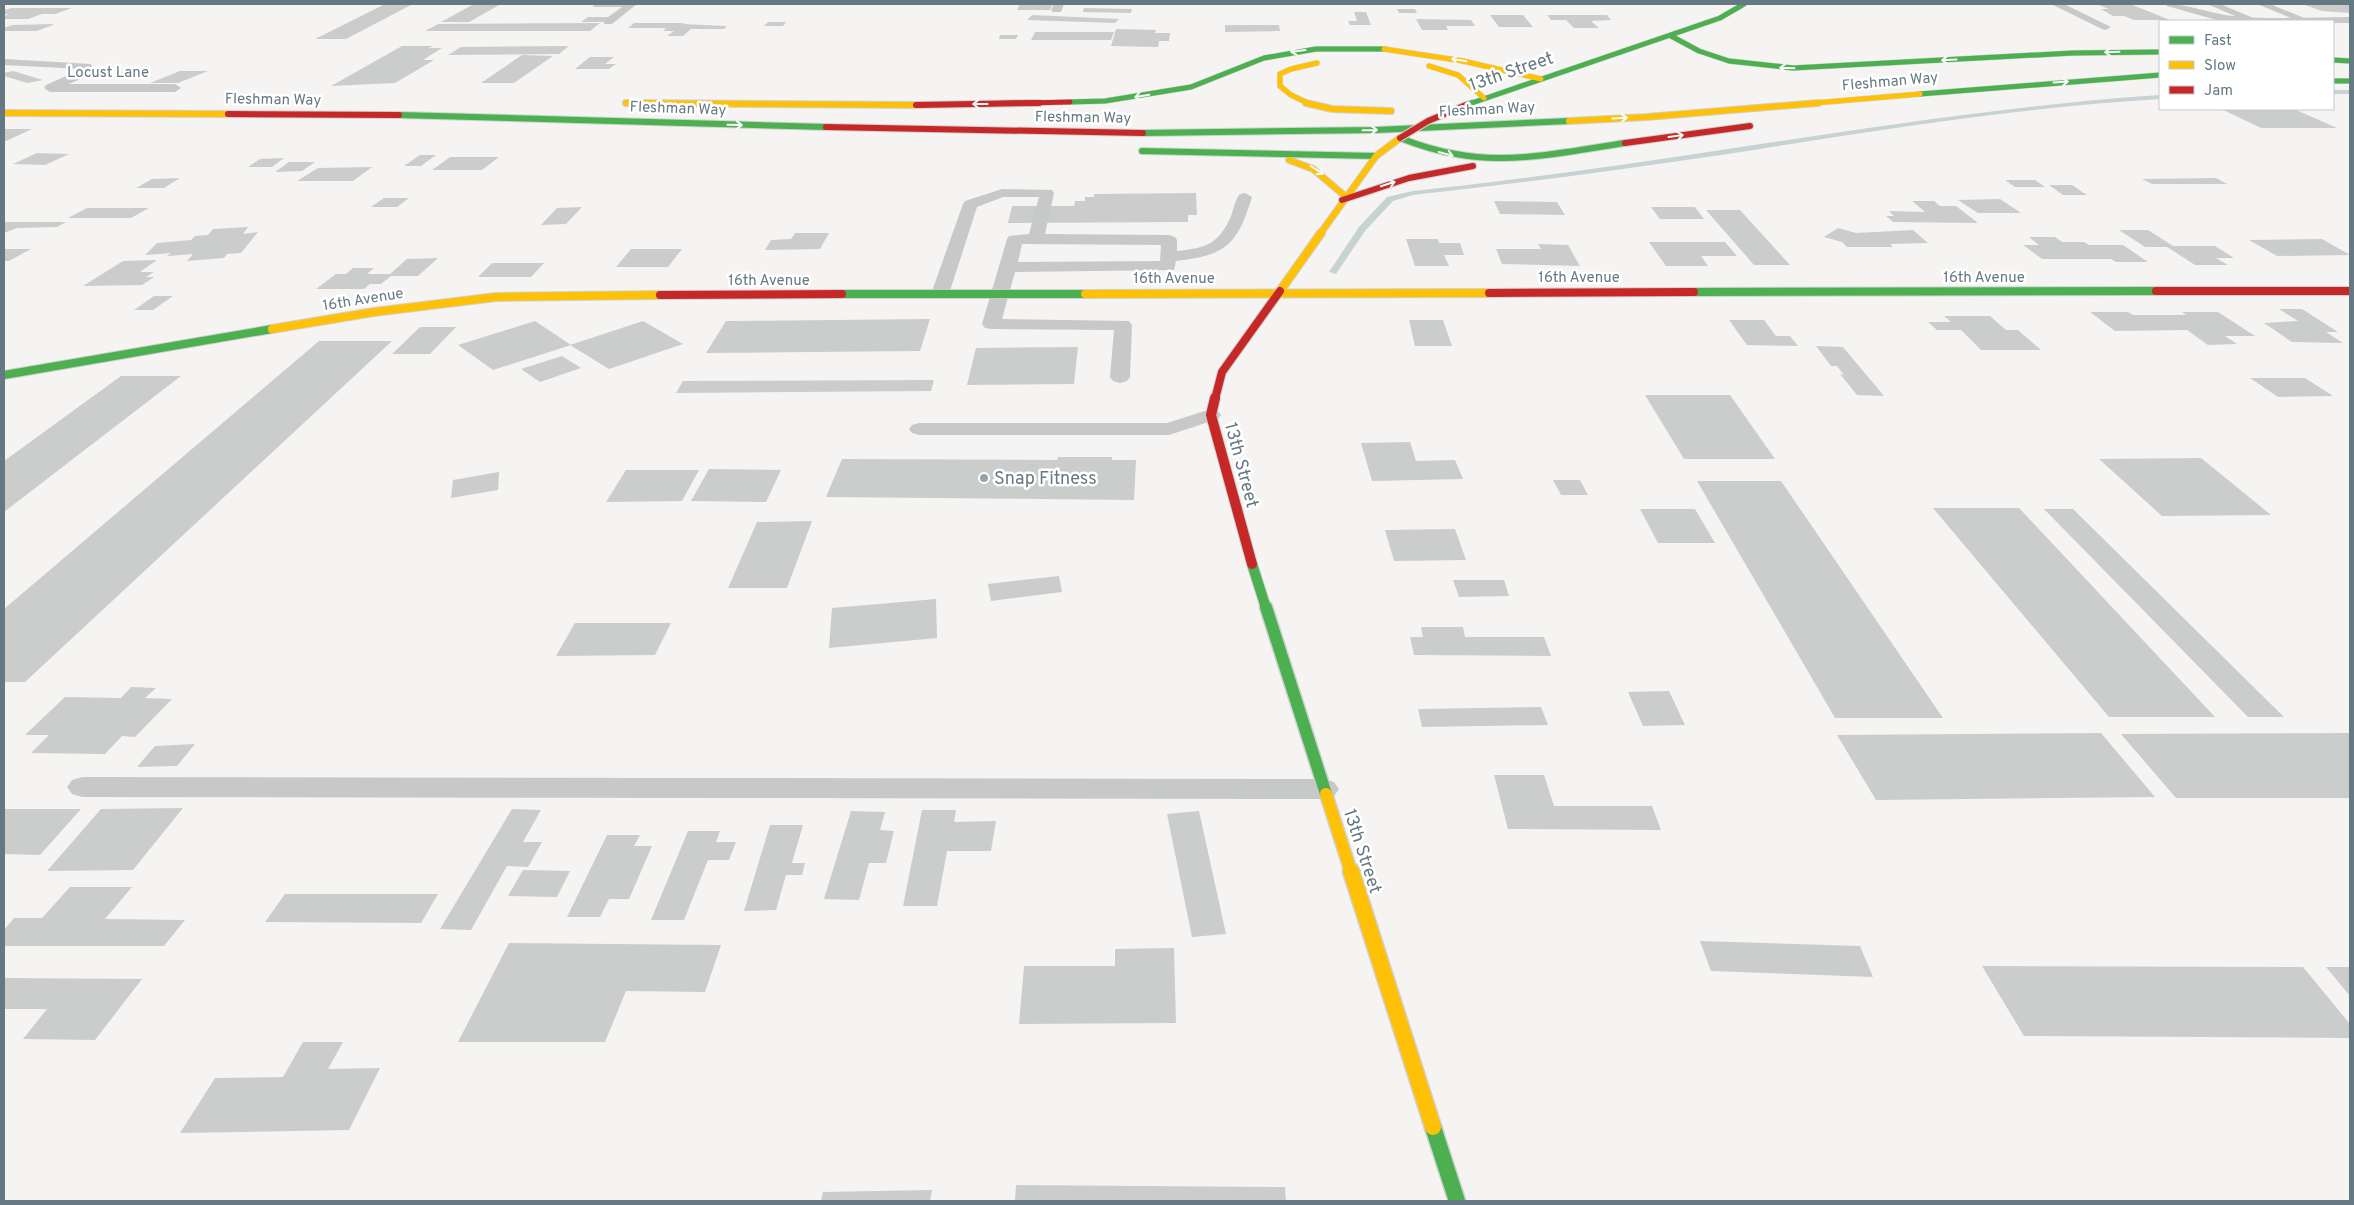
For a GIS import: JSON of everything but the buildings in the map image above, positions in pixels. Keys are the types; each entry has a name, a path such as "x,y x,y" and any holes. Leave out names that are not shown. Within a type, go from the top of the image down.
{"main road":[{"name":"13th Street","path":"1457,1201 1248,552 1211,415 1222,372 1276,293 1376,156 1400,138 1428,121 1466,105 1671,36 1720,18 1744,4"},
{"path":"1671,36 1697,52 1716,58 1781,68 1811,68 2073,53 2159,52"},
{"path":"611,103 874,105 1105,101 1191,87 1264,58 1316,49 1369,48 1412,52 1463,61 1541,79"},
{"path":"1407,112 1358,111 1316,105 1286,94 1278,81 1280,74 1306,65 1345,59 1391,59 1418,63 1458,75 1484,98"},
{"path":"2334,60 2350,61"},
{"name":"Fleshman Way","path":"4,104 216,104 497,108 1009,123 1173,124 1395,120 1677,106 2090,70 2159,68"},
{"path":"2334,68 2350,69"},
{"name":"Fleshman Way","path":"4,113 424,116 856,128 1105,132 1376,130 1646,117 1927,92 2159,75"},
{"path":"2334,75 2350,76"},
{"path":"2334,81 2350,81"},
{"path":"1990,100 2159,85"},
{"path":"216,104 345,103"},
{"path":"1598,108 1677,106"},
{"path":"1425,111 1490,110"},
{"path":"424,116 806,138"},
{"path":"1166,151 1270,157 1300,162 1324,175 1344,198 1409,178 1519,158 1764,124"},
{"path":"1400,138 1420,147 1452,156 1484,160 1519,158"},
{"path":"1128,150 1376,156"},
{"name":"16th Avenue","path":"4,376 374,312 496,298 562,295 2350,292"}],"street":[{"path":"2171,4 2213,17 2254,20 2350,20"}],"lane":[{"path":"608,22 632,4"},
{"path":"2056,4 2106,27"},
{"path":"2212,4 2254,20"},
{"path":"2262,4 2304,20"},
{"name":"Locust Lane","path":"4,62 87,66 88,72 50,88 175,88"},
{"path":"940,294 970,204 1002,193 1047,193 1036,240"},
{"path":"1169,257 1200,254 1224,243 1233,231 1245,197"},
{"path":"1009,267 1168,266 1169,240 1016,240 1009,267 1003,294 991,324 1123,325 1120,377"},
{"path":"919,429 1169,429 1211,415"},
{"path":"82,787 1324,789"}],"waterway":[{"path":"2334,92 2350,92"},
{"path":"1333,272 1362,229 1390,199 1413,193 1618,168 1906,124 1991,113 2075,103 2159,97"}],"traffic: fast":[{"path":"1466,105 1720,18 1744,4"},
{"path":"1671,36 1699,51 1729,61 1793,68 2073,53 2159,52"},
{"path":"1070,102 1105,101 1191,87 1264,58 1316,49 1384,49"},
{"path":"2334,60 2350,61"},
{"path":"1920,94 2159,75"},
{"path":"2334,81 2350,81"},
{"path":"399,115 826,127"},
{"path":"1143,133 1376,130 1569,121"},
{"path":"1400,138 1457,155 1485,157 1539,155 1625,143"},
{"path":"1142,151 1376,156"},
{"path":"1694,292 2156,291"},
{"path":"842,294 1085,294"},
{"path":"4,375 272,329"},
{"path":"1252,564 1326,794"},
{"path":"1433,1127 1457,1201"}],"traffic: slow":[{"path":"1384,49 1463,61 1541,79"},
{"path":"1317,63 1291,69 1280,74 1280,86 1303,102 1317,106 1332,109 1391,111"},
{"path":"1429,66 1458,75 1484,98"},
{"path":"1569,121 1647,117 1920,94"},
{"path":"626,103 916,105"},
{"path":"4,113 228,114"},
{"path":"1280,291 1376,156 1400,138"},
{"path":"1289,160 1313,169 1345,196"},
{"path":"1085,294 1489,293"},
{"path":"272,329 374,312 496,297 660,295"},
{"path":"1326,794 1433,1127"}],"traffic: jam":[{"path":"916,105 1070,102"},
{"path":"1400,138 1428,121 1466,105"},
{"path":"228,114 399,115"},
{"path":"1625,143 1750,126"},
{"path":"826,127 1143,133"},
{"path":"1342,200 1409,178 1473,166"},
{"path":"1252,564 1211,415 1222,372 1280,291"},
{"path":"2156,291 2350,291"},
{"path":"1489,293 1694,292"},
{"path":"660,295 842,294"}],"place":[{"name":"Snap Fitness","path":"984,478"}]}
